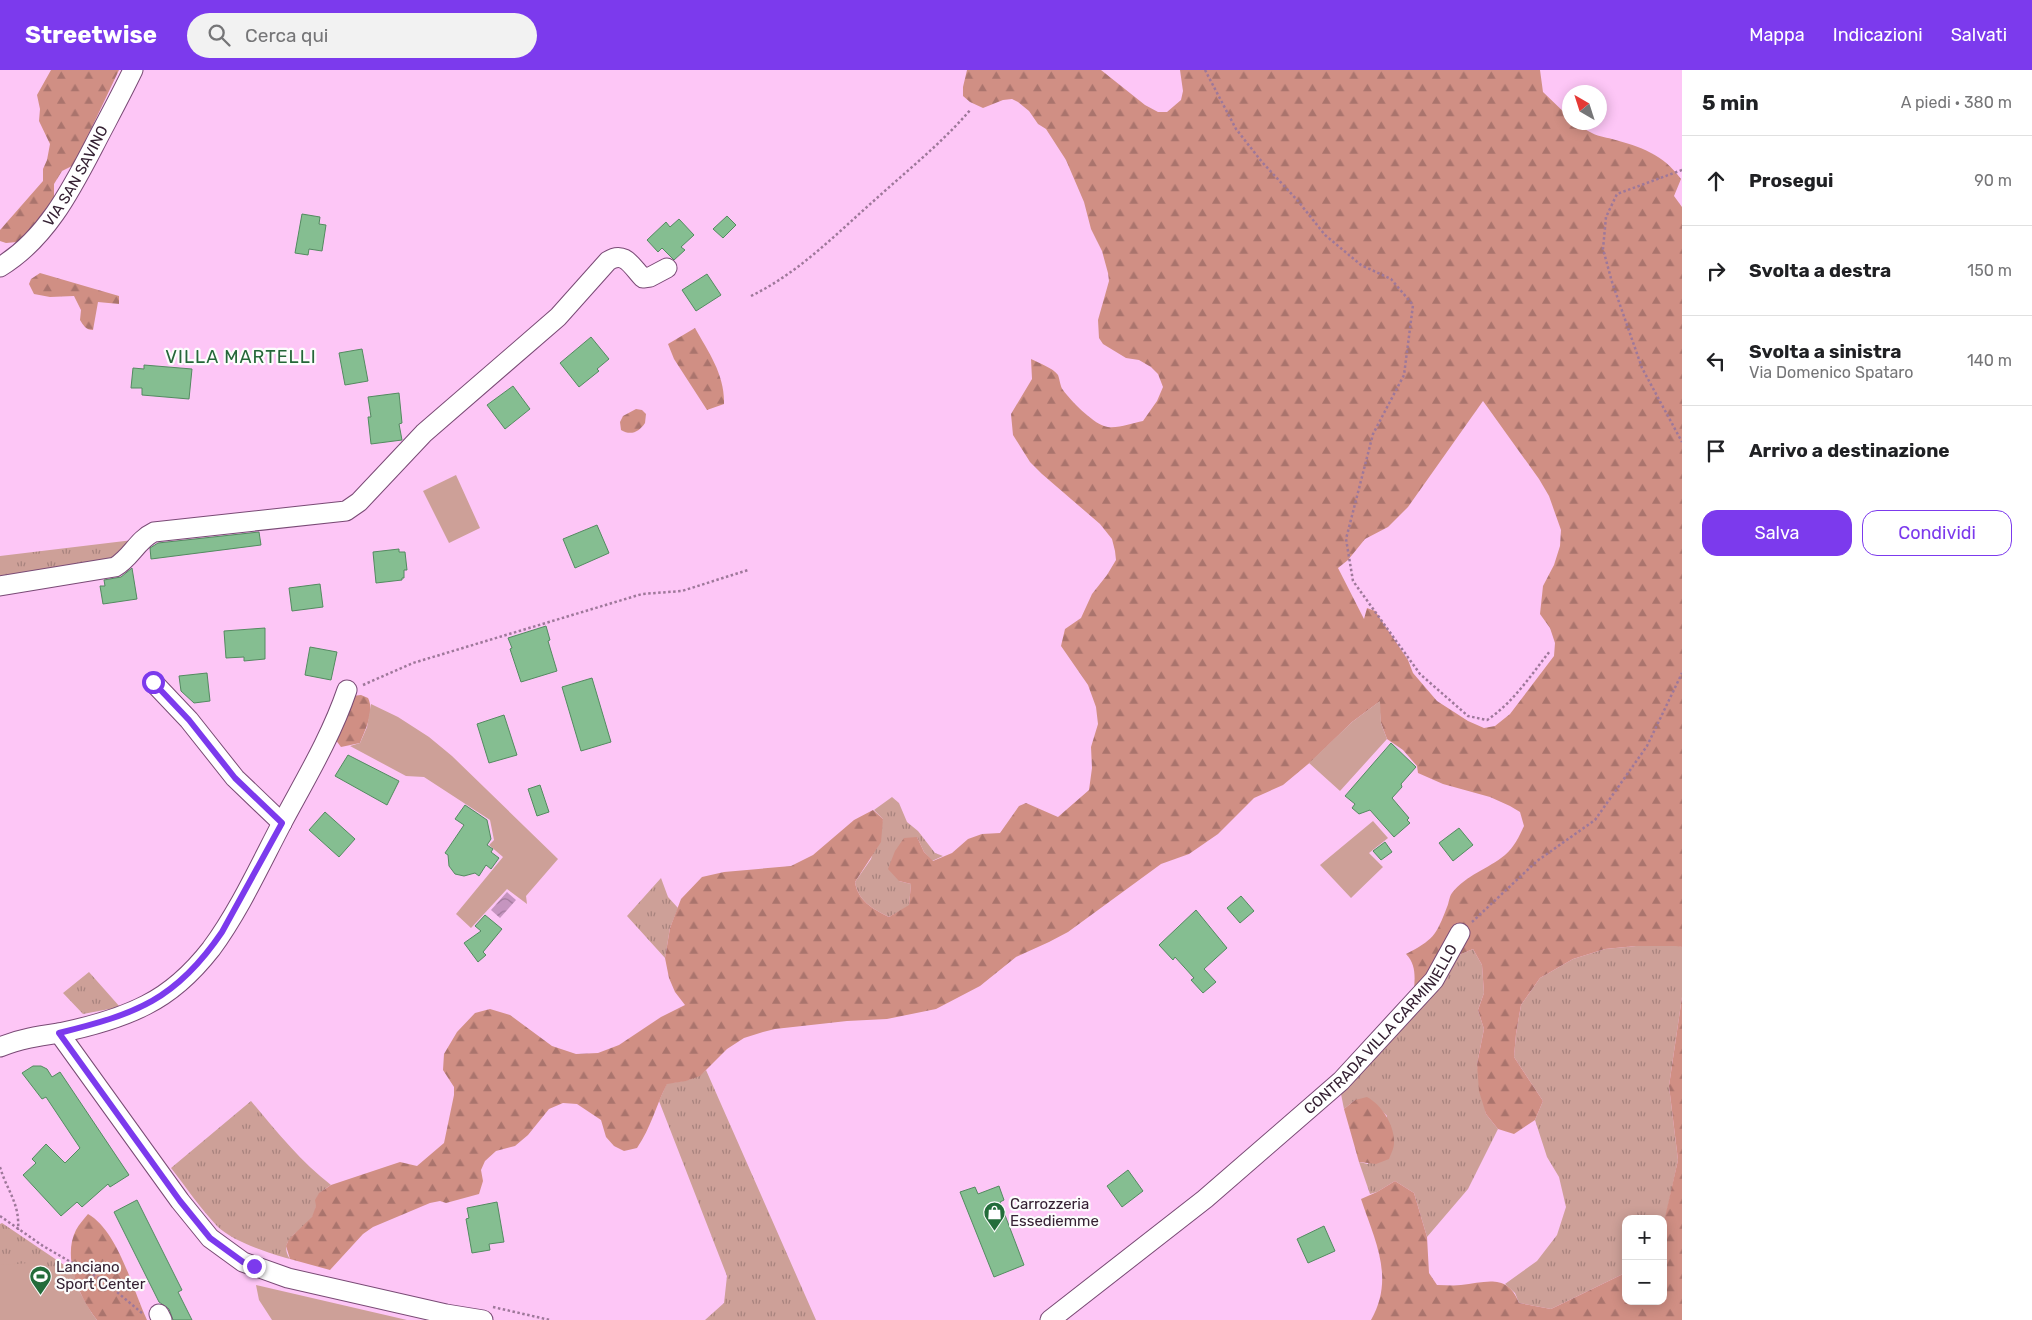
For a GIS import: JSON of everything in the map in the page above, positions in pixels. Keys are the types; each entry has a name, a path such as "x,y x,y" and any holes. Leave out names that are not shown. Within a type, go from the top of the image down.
{"street":[{"name":"VIA SAN SAVINO","path":"0,267 26,248 43,231 84,164 133,70"},
{"path":"0,586 115,567 124,562 147,536 154,532 346,511 359,502 424,433 558,317 608,261 621,257 627,260 643,278 650,277 667,268"},
{"path":"153,682 189,720 235,778 282,823"},
{"path":"0,1047 32,1036 59,1033 103,1022 129,1013 167,993 180,983 210,949 222,932 354,688"},
{"name":"CONTRADA VILLA CARMINIELLO","path":"1050,1320 1205,1199 1340,1082 1434,980 1460,933"},
{"path":"59,1033 186,1208 210,1238 243,1262 288,1278 446,1314 484,1320"}],"path":[{"path":"1205,70 1236,129 1325,235 1361,265 1391,279 1413,305 1404,375 1373,434 1346,539 1353,581 1420,674 1468,716 1487,720 1497,713 1516,695 1550,651"},
{"path":"751,296 790,273 824,246 936,146 971,109"},
{"path":"1682,170 1617,194 1606,217 1603,249 1612,282 1642,368 1682,442"},
{"path":"354,688 413,664 642,594 682,591 748,570"},
{"name":"CONTRADA VILLA CARMINIELLO","path":"1460,933 1492,901 1537,861 1595,820 1647,746 1682,673"},
{"path":"0,1168 16,1205 19,1218 18,1230"},
{"path":"0,1216 18,1230 104,1281 142,1313 155,1318"}],"green space":[{"path":"51,70 119,70 74,165 62,171 54,184 54,199 27,235 17,242 6,243 0,241 0,230 43,181 43,169 50,144 39,121 40,109 37,95"},
{"path":"967,70 1101,70 1145,105 1158,112 1167,112 1181,100 1183,91 1180,70 1540,70 1543,92 1562,110 1562,130 1587,130 1632,145 1659,157 1674,170 1681,179 1674,196 1682,207 1682,947 1636,946 1605,949 1573,959 1540,978 1521,1005 1514,1057 1543,1101 1535,1120 1514,1134 1498,1129 1486,1114 1479,1091 1477,1064 1484,1029 1478,1010 1484,993 1482,965 1473,949 1452,958 1414,990 1415,976 1413,966 1406,954 1428,941 1440,925 1451,895 1464,881 1505,855 1516,842 1524,826 1520,812 1510,806 1490,797 1443,784 1418,773 1417,766 1403,750 1387,739 1381,723 1379,702 1352,722 1313,760 1283,785 1254,798 1218,834 1189,854 1161,864 1068,932 1016,957 980,986 936,1009 887,1019 847,1021 775,1029 744,1038 727,1049 700,1076 686,1081 667,1084 646,1133 637,1148 624,1151 614,1146 606,1137 601,1120 577,1104 563,1103 549,1109 528,1135 515,1146 496,1151 485,1161 481,1170 483,1181 479,1194 446,1203 440,1201 430,1203 373,1227 363,1234 330,1270 290,1259 286,1246 289,1239 312,1217 316,1206 315,1200 319,1193 331,1185 400,1162 417,1166 444,1143 454,1087 443,1070 444,1054 457,1032 475,1013 490,1009 510,1015 552,1046 576,1054 598,1053 619,1045 661,1017 685,1005 675,992 669,978 665,958 670,928 681,899 702,877 724,872 791,866 813,855 854,820 873,810 883,819 881,842 855,882 859,894 867,904 889,917 909,905 911,884 899,881 888,869 895,851 904,838 917,837 924,852 933,861 952,853 968,839 982,834 1000,833 1019,806 1026,803 1058,817 1089,790 1092,768 1091,747 1098,724 1096,707 1088,685 1061,646 1065,629 1081,618 1092,594 1116,560 1115,551 1112,539 1100,524 1030,462 1013,435 1011,414 1032,379 1031,359 1056,372 1061,387 1076,405 1099,424 1108,427 1118,427 1143,421 1157,401 1163,387 1158,374 1151,367 1139,360 1126,358 1103,344 1099,338 1098,320 1109,281 1108,273 1102,251 1091,229 1084,202 1066,160 1046,129 1038,124 1029,111 1012,99 1003,100 983,108 970,102 963,96","holes":["1483,401 1549,496 1561,530 1560,546 1554,565 1543,586 1540,614 1550,628 1555,643 1554,656 1510,714 1495,726 1484,728 1468,721 1437,701 1413,673 1408,660 1375,611 1367,608 1364,619 1338,568 1348,560 1365,539 1388,527 1408,507"]},
{"path":"40,273 119,296 119,304 98,302 93,330 88,329 80,320 81,310 74,296 50,297 34,294 29,284 31,279"},
{"path":"695,328 711,355 724,393 724,404 707,410 674,359 668,344"},
{"path":"636,409 642,410 646,414 645,423 640,429 631,433 621,430 620,422 623,416"},
{"path":"456,475 480,528 449,543 423,491"},
{"path":"133,540 109,563 0,581 0,556"},
{"path":"361,695 368,698 370,703 367,727 360,743 341,747 335,739 352,696"},
{"path":"1380,701 1381,723 1387,739 1340,791 1309,763 1352,722"},
{"path":"371,704 398,717 429,737 452,756 558,859 526,896 527,904 507,889 471,928 456,914 503,857 489,845 494,840 490,820 424,777 406,776 350,746 360,743 367,727"},
{"path":"892,797 899,803 907,822 918,831 935,853 943,856 932,861 924,852 917,837 899,881 911,884 909,906 889,917 867,904 859,894 855,882 871,859 883,819 874,810"},
{"path":"1373,821 1388,838 1369,853 1383,867 1351,898 1320,865"},
{"path":"661,878 668,897 678,908 670,928 665,958 627,916"},
{"path":"1676,945 1682,947 1682,997 1669,1086 1678,1160 1666,1215 1622,1215 1622,1274 1551,1309 1519,1303 1515,1293 1505,1284 1537,1261 1557,1235 1566,1207 1559,1177 1547,1157 1535,1120 1543,1101 1514,1057 1521,1005 1540,978 1573,959 1605,949"},
{"path":"1473,949 1482,965 1484,993 1478,1010 1484,1029 1477,1064 1486,1114 1498,1129 1468,1189 1427,1237 1414,1193 1395,1181 1370,1194 1359,1162 1368,1164 1387,1116 1379,1108 1355,1100 1344,1109 1340,1089 1452,958"},
{"path":"89,972 120,1007 83,1014 63,993"},
{"path":"1682,997 1682,1320 1371,1320 1382,1289 1382,1274 1377,1245 1361,1199 1395,1181 1414,1193 1427,1237 1429,1273 1437,1285 1458,1285 1487,1281 1502,1283 1509,1287 1519,1303 1551,1309 1622,1274 1622,1305 1667,1305 1666,1215 1678,1160 1669,1086"},
{"path":"706,1070 816,1320 705,1320 724,1303 727,1276 659,1101 667,1083 688,1080"},
{"path":"1367,1097 1378,1105 1390,1123 1394,1136 1394,1147 1389,1159 1376,1164 1359,1162 1344,1109 1355,1100"},
{"path":"251,1101 299,1156 331,1185 318,1196 313,1216 289,1240 287,1252 290,1259 252,1246 224,1232 205,1212 171,1168"},
{"path":"88,1214 99,1222 116,1247 124,1262 147,1320 97,1320 90,1311 75,1277 71,1252 76,1230"},
{"name":"Lanciano Sport Center","path":"2,1223 73,1271 78,1289 91,1312 0,1290 0,1224"},
{"name":"Lanciano Sport Center","path":"29,1263 73,1271 82,1297 97,1320 0,1320 0,1265"},
{"path":"256,1285 407,1320 272,1320 259,1300"}],"water":[{"path":"507,892 516,900 500,918 491,910"}],"building":[{"path":"302,214 320,217 319,224 326,225 322,251 309,249 308,255 295,253"},
{"path":"727,216 736,225 723,238 713,229"},
{"path":"679,219 694,235 681,247 685,250 674,260 662,248 658,252 647,240 666,222 670,227"},
{"path":"707,274 721,295 696,311 682,290"},
{"path":"591,337 609,359 597,369 599,371 579,387 560,363"},
{"path":"362,349 368,381 345,385 339,353"},
{"path":"144,365 192,369 189,399 142,395 142,388 131,388 133,368 144,369"},
{"path":"513,386 530,409 505,429 487,405"},
{"path":"399,393 402,423 399,424 402,440 371,444 368,417 371,417 368,397"},
{"path":"597,525 609,553 575,568 563,539"},
{"path":"259,532 261,545 151,559 150,548 158,543"},
{"path":"399,549 399,552 405,552 407,570 404,570 404,578 402,580 376,583 373,552"},
{"path":"132,568 137,599 103,604 100,586 105,586 104,580 121,577"},
{"path":"320,584 323,607 292,611 289,588"},
{"path":"546,626 550,640 548,641 557,671 521,682 508,638"},
{"path":"265,628 265,659 244,661 244,657 226,658 224,631"},
{"path":"310,647 337,652 331,680 305,675"},
{"path":"207,673 210,701 194,703 181,691 179,676"},
{"path":"592,678 611,742 581,751 562,687"},
{"path":"504,715 517,755 489,763 477,724"},
{"path":"1391,743 1416,767 1392,798 1409,818 1407,820 1410,823 1394,837 1370,810 1359,814 1352,808 1355,804 1345,796"},
{"path":"348,755 399,781 387,805 335,776"},
{"path":"540,785 549,812 537,816 528,789"},
{"path":"465,805 487,820 491,839 487,845 493,849 491,852 499,858 491,869 486,865 479,876 475,873 464,876 455,874 449,866 448,855 445,853 464,825 455,819"},
{"path":"325,812 355,839 339,857 309,830"},
{"path":"1459,828 1473,845 1453,861 1439,843"},
{"path":"1385,842 1392,852 1381,860 1373,851"},
{"path":"1241,896 1254,911 1240,923 1227,908"},
{"path":"1196,910 1227,948 1204,969 1216,982 1203,993 1191,980 1194,978 1175,957 1173,960 1159,945"},
{"path":"485,915 502,929 483,952 486,955 478,962 464,943 481,931 475,926"},
{"path":"33,1066 41,1066 47,1069 52,1077 60,1072 129,1175 110,1187 108,1184 82,1207 77,1202 61,1216 23,1175 36,1163 32,1159 46,1144 65,1163 80,1148 46,1097 42,1099 22,1073"},
{"path":"1128,1170 1143,1191 1122,1207 1107,1186"},
{"path":"999,1186 1004,1200 1000,1202 1024,1265 994,1277 960,1192 975,1187 978,1194"},
{"path":"137,1200 182,1290 178,1292 192,1320 173,1320 169,1309 159,1302 114,1212"},
{"path":"497,1202 504,1242 489,1244 490,1250 472,1253 466,1219 469,1218 467,1208"},
{"path":"1324,1226 1335,1251 1308,1263 1297,1239"}],"place":[{"name":"Carrozzeria Essediemme","path":"994,1232"},
{"name":"Lanciano Sport Center","path":"40,1295"}],"district":[{"name":"VILLA MARTELLI","path":"241,357"}],"route":[{"path":"153,682 189,720 235,778 282,823 222,932 210,949 180,983 167,993 129,1013 103,1022 59,1033 180,1201 210,1238 243,1262 254,1266"}]}
